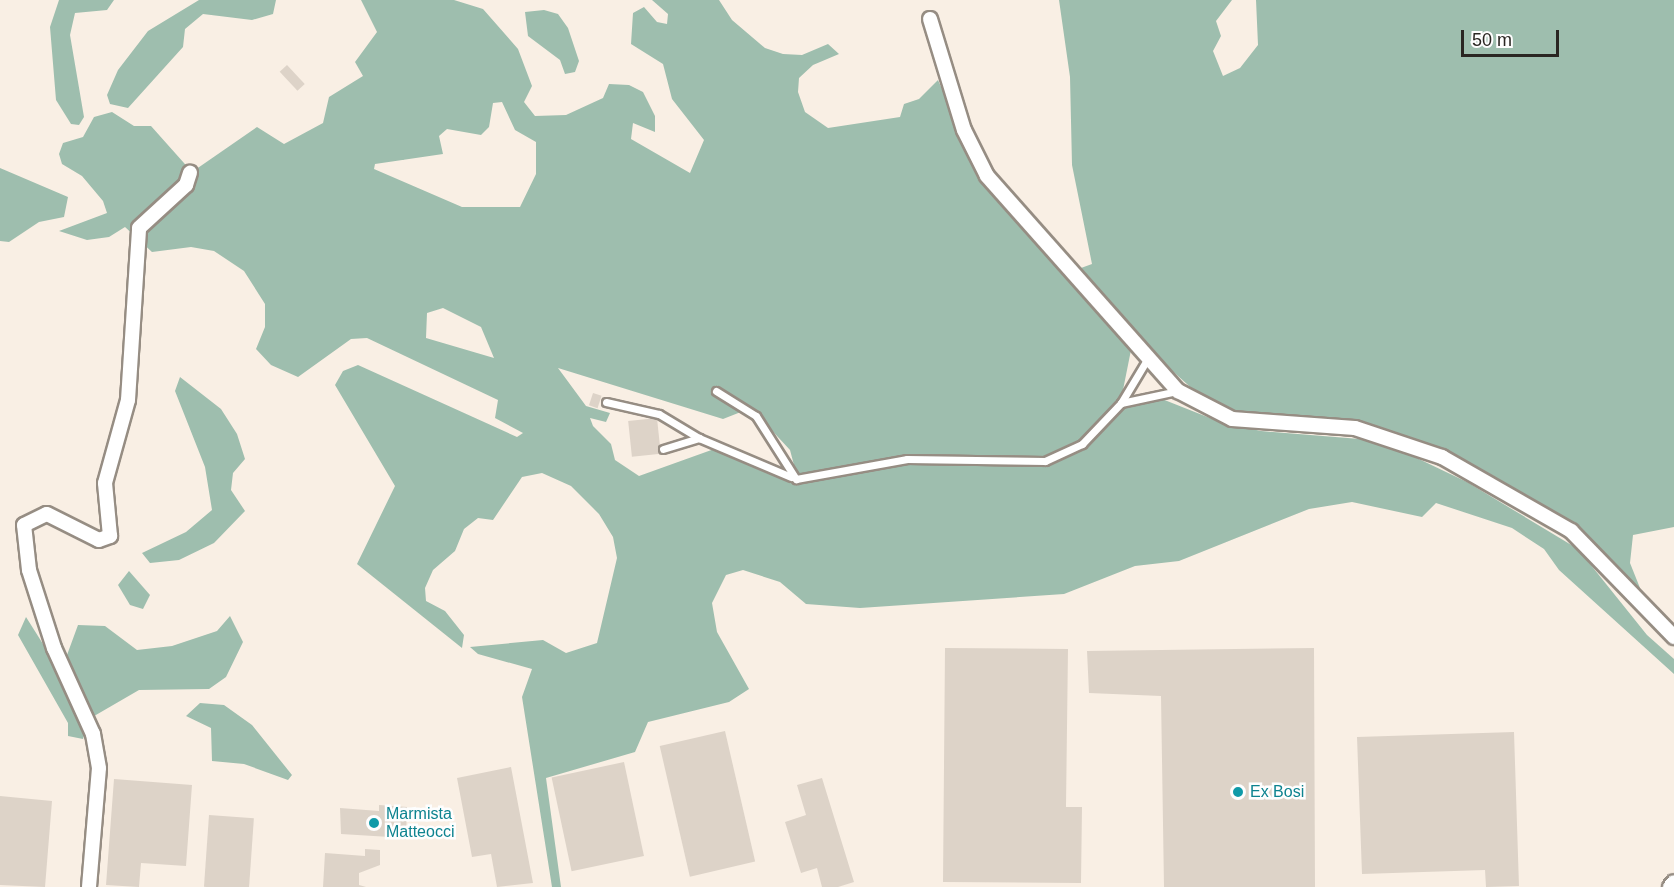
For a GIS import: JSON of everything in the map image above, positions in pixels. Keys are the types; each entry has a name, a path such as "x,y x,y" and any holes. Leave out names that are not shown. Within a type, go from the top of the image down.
{"street":[{"path":"930,19 964,130 987,176 1031,230 1098,295 1148,358 1178,391 1232,419 1355,428 1442,458 1571,531 1674,637"},
{"path":"89,887 99,768 93,734 54,648 29,570 24,525 47,514 99,540 110,536 105,483 128,400 139,228 186,185 190,173"},
{"path":"1670,887 1674,882"}],"lane":[{"path":"606,402 659,414 699,438 796,479 907,459 1045,461 1082,444 1121,403 1148,358"},
{"path":"716,391 756,416 796,479"},
{"path":"1121,403 1178,391"},
{"path":"663,449 699,438"}],"green space":[{"path":"59,0 114,0 107,10 75,13 70,35 84,117 79,125 71,124 56,100 50,27"},
{"path":"199,0 276,0 273,14 252,20 203,14 185,29 183,47 128,108 110,104 107,95 118,70 148,31"},
{"path":"361,0 454,0 483,9 518,49 532,86 524,102 535,116 566,115 603,98 609,84 629,85 643,92 655,116 655,132 633,123 631,139 690,173 704,140 672,99 663,64 631,44 633,13 644,7 657,22 667,24 668,14 652,0 719,0 732,20 765,48 783,54 802,55 828,44 839,54 813,65 799,78 798,92 805,112 828,128 900,117 904,104 919,99 938,80 981,178 1131,350 1120,405 1162,399 1220,422 1261,431 1360,439 1400,450 1467,482 1578,549 1647,635 1674,659 1674,674 1559,570 1544,549 1512,528 1436,503 1422,517 1352,502 1309,509 1179,561 1135,566 1064,594 860,608 806,604 780,582 743,570 726,575 712,603 717,632 749,689 729,702 648,722 635,752 546,778 561,887 552,887 522,697 532,669 478,654 470,647 543,640 566,653 597,643 617,558 613,537 599,514 571,486 542,473 522,477 493,520 478,518 464,529 455,551 433,570 425,588 426,601 445,611 464,635 462,648 357,564 395,486 335,385 343,371 358,365 517,437 523,433 495,418 498,400 367,338 351,339 298,377 271,365 256,349 265,327 265,304 244,271 214,251 191,247 152,252 125,227 109,237 87,240 59,231 107,213 103,201 82,176 62,164 59,154 63,143 83,137 94,117 112,112 134,126 151,126 192,172 257,127 284,144 323,123 329,97 363,76 355,62 377,32","holes":["502,102 515,130 536,142 536,174 520,207 462,207 374,169 375,164 443,154 439,136 447,129 481,135 489,127 493,103","443,308 481,327 494,358 426,338 427,313","558,368 723,419 751,408 790,450 799,484 717,448 639,476 615,460 611,444 593,426 590,418 606,422 610,413 586,406"]},
{"path":"1059,0 1232,0 1216,21 1221,36 1213,51 1223,76 1240,68 1258,45 1256,0 1674,0 1674,527 1633,535 1630,563 1640,588 1634,591 1573,529 1381,431 1237,414 1207,402 1168,367 1081,268 1092,264 1072,165 1070,77"},
{"path":"544,10 558,14 568,28 579,61 575,72 565,74 560,60 528,36 525,12"},
{"path":"0,168 68,197 64,217 39,222 9,242 0,241"},
{"path":"180,377 221,409 237,434 245,459 233,473 231,490 245,511 214,543 179,560 150,563 142,553 186,532 212,510 205,467 175,391"},
{"path":"129,571 150,595 143,609 130,605 118,585"},
{"path":"230,616 243,642 226,677 209,689 139,690 89,719 83,739 68,736 68,723 18,635 26,617 55,663 67,655 78,625 105,626 137,650 172,646 217,631"},
{"path":"200,703 224,705 252,725 292,775 288,780 244,764 212,761 211,728 186,716"}],"building":[{"path":"287,65 305,84 297,91 280,72"},
{"path":"593,393 602,396 598,408 589,405"},
{"path":"657,418 661,454 632,457 628,421"},
{"path":"945,648 1068,649 1066,807 1082,807 1081,883 943,882"},
{"name":"Ex Bosi","path":"1314,648 1315,887 1164,887 1161,696 1089,693 1087,651"},
{"path":"725,731 755,862 690,877 660,746"},
{"path":"1514,732 1519,886 1486,887 1485,870 1362,874 1357,737"},
{"path":"624,762 644,856 572,871 552,777"},
{"path":"511,767 533,883 497,887 491,854 472,857 457,778"},
{"path":"822,778 854,882 838,887 822,887 817,868 801,873 785,822 806,815 797,785"},
{"path":"114,779 192,785 186,866 141,863 139,887 106,885"},
{"path":"0,796 52,801 45,887 0,885"},
{"name":"Marmista Matteocci","path":"379,805 407,807 406,838 341,834 340,808 379,811"},
{"path":"209,815 254,818 249,887 204,887"},
{"path":"365,849 380,850 380,865 359,873 359,885 366,887 323,887 325,853 365,856"}],"place":[{"name":"Ex Bosi","path":"1238,792"},
{"name":"Marmista Matteocci","path":"374,823"}]}
